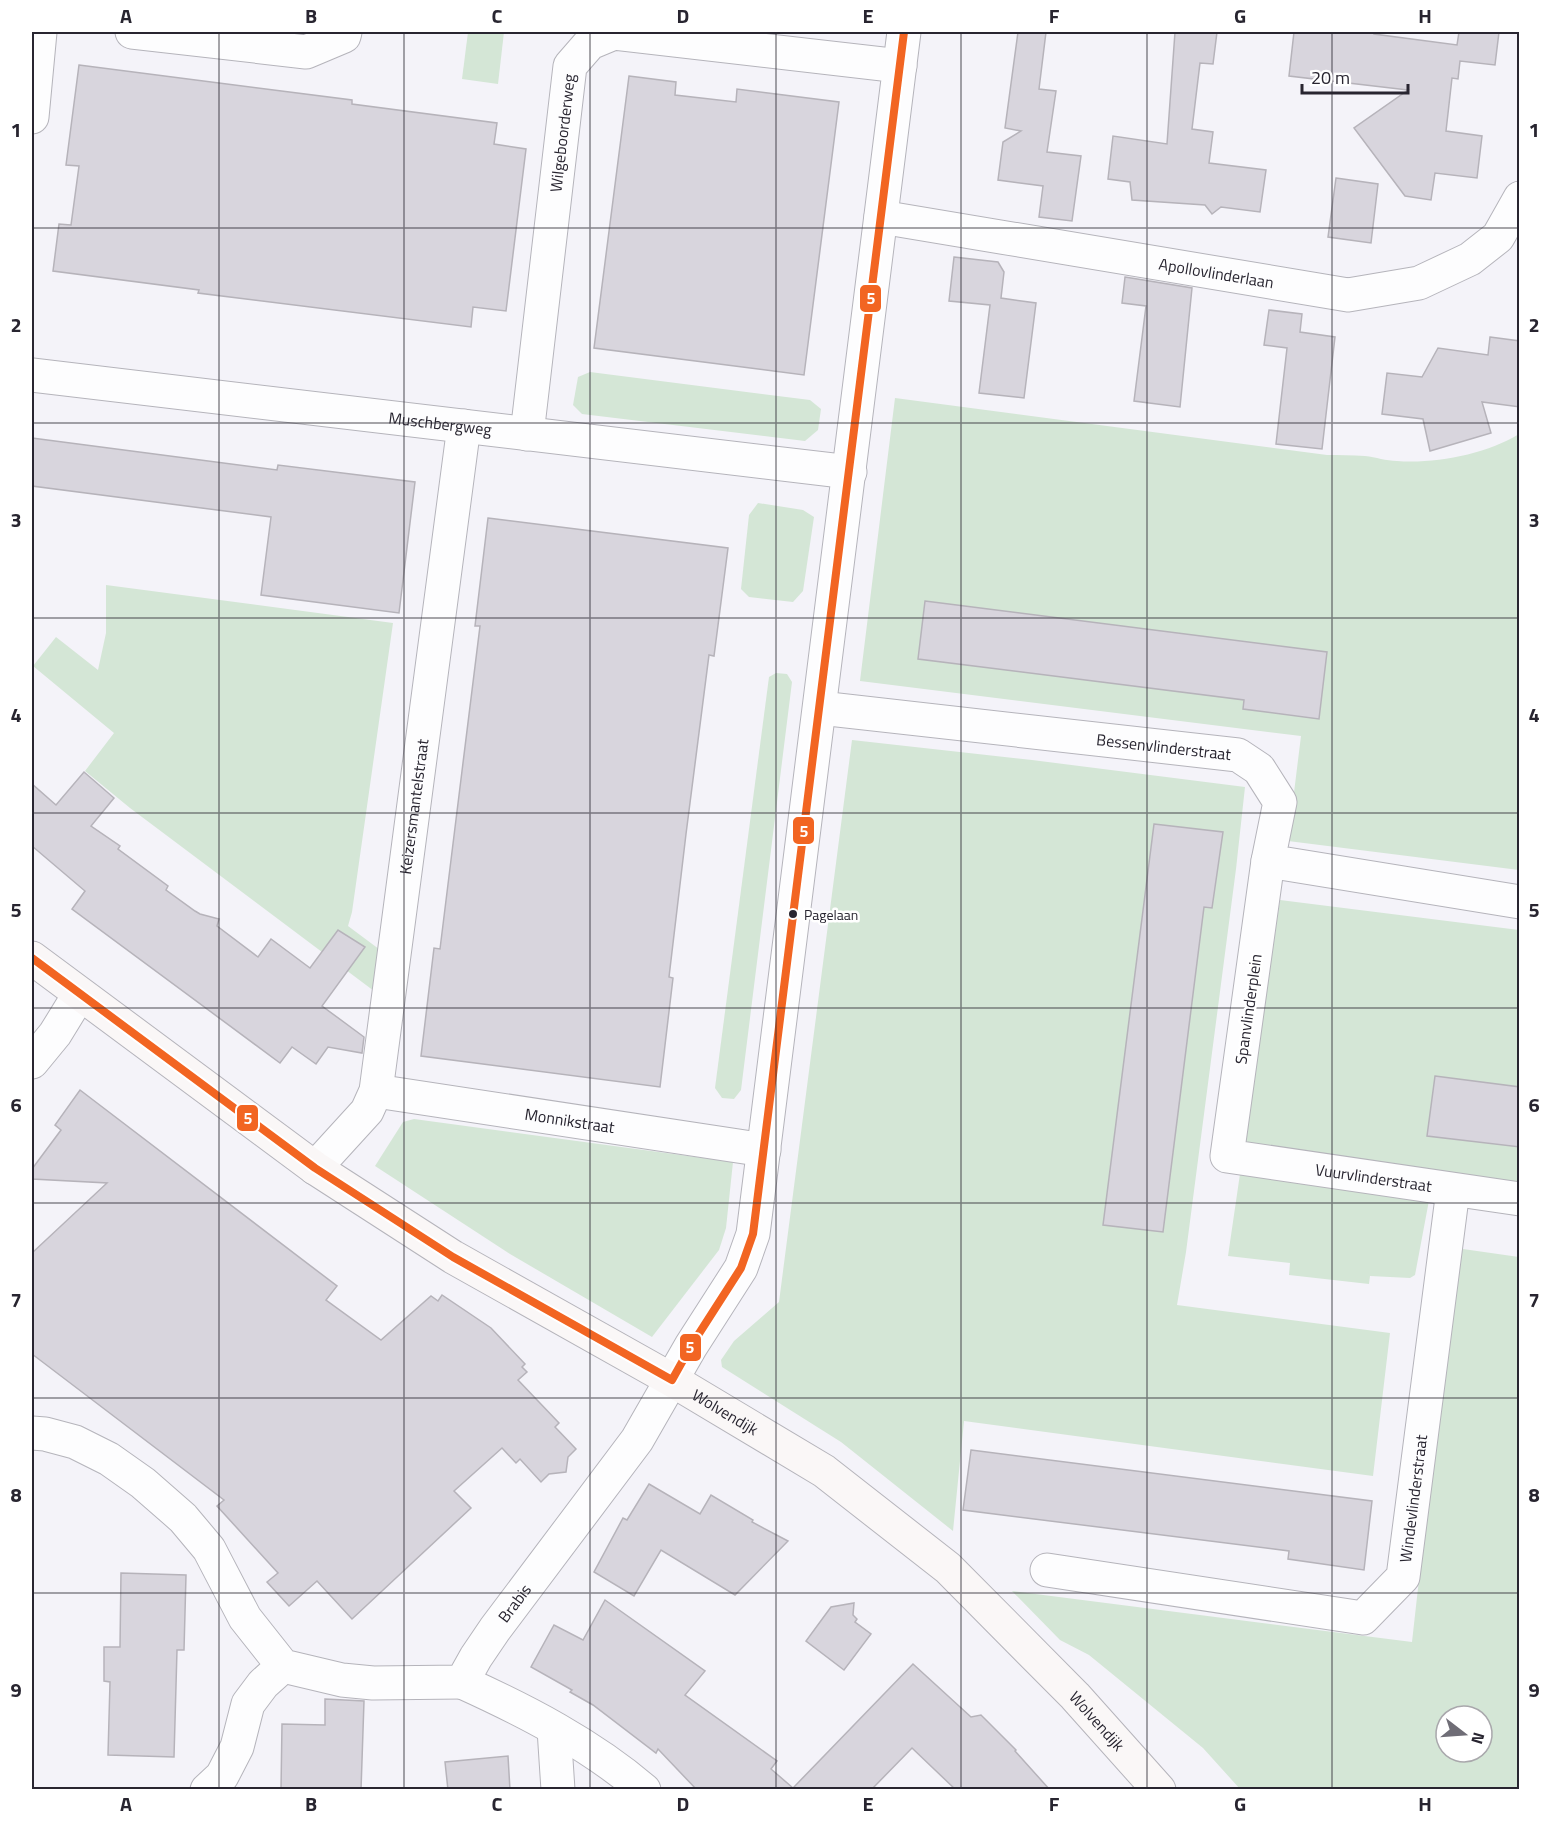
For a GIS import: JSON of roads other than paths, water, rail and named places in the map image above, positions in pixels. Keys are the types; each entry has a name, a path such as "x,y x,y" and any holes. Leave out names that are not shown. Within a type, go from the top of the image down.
{"street":[{"path":"32,117 40,32"},
{"path":"132,32 306,52 344,36 345,32"},
{"path":"672,1380 741,1268 753,1234 904,32"},
{"name":"Wilgeboorderweg","path":"527,434 570,66 590,43 614,33 900,66"},
{"name":"Apollovlinderlaan","path":"881,217 1348,295 1419,283 1470,259 1498,237 1520,198"},
{"name":"Muschbergweg","path":"32,375 850,472"},
{"name":"Keizersmantelstraat","path":"315,1168 367,1111 376,1091 464,426"},
{"name":"Bessenvlinderstraat","path":"820,708 1238,755 1259,769 1280,802 1268,861"},
{"path":"1268,861 1520,902"},
{"name":"Spanvlinderplein","path":"1227,1156 1268,861"},
{"name":"Wolvendijk","path":"32,958 315,1168 453,1257 672,1380 824,1471 948,1568 1075,1696 1159,1790"},
{"path":"32,1062 55,1034 79,995"},
{"name":"Monnikstraat","path":"376,1091 764,1150"},
{"name":"Vuurvlinderstraat","path":"1227,1156 1520,1199"},
{"name":"Windevlinderstraat","path":"1047,1570 1363,1618 1403,1578 1453,1190"},
{"name":"Brabis","path":"462,1682 495,1629 637,1440 672,1380"},
{"path":"32,1433 75,1442 109,1459 143,1483 183,1518 209,1549 244,1618 283,1666 342,1680 373,1683 462,1682 554,1729 596,1754 644,1790"},
{"path":"207,1790 222,1776 237,1747 248,1704 263,1684 283,1666"},
{"path":"554,1729 558,1790"}],"place":[{"name":"Pagelaan","path":"793,914"}]}
